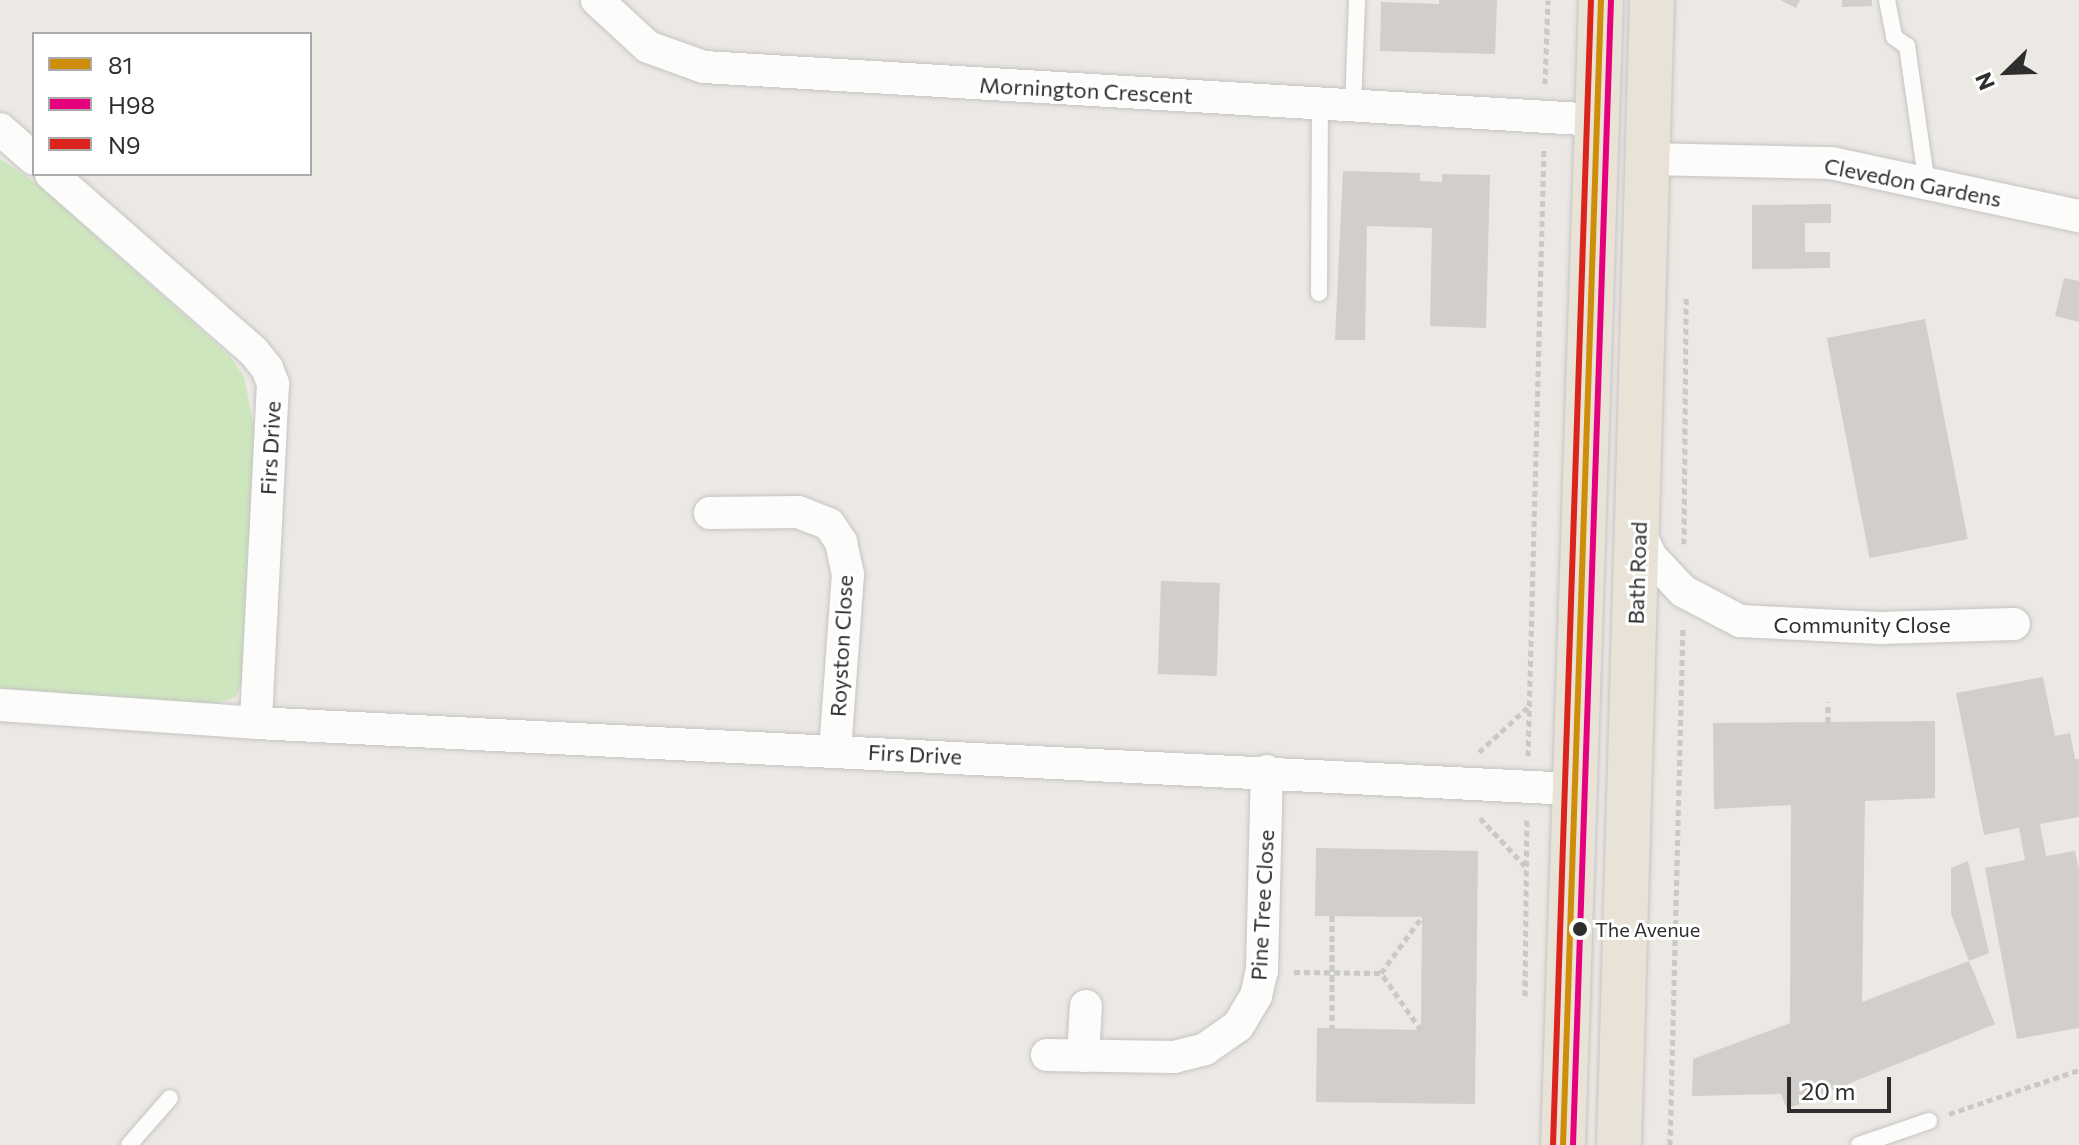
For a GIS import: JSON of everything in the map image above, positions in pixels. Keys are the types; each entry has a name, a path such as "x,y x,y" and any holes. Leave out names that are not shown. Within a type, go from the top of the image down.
{"highway":[{"path":"1563,1145 1601,0"},
{"name":"Bath Road","path":"1619,1145 1652,0"}],"street":[{"name":"Mornington Crescent","path":"597,0 648,47 704,67 1598,120"},
{"path":"0,129 32,157"},
{"name":"Clevedon Gardens","path":"1649,159 1831,163 2079,216"},
{"name":"Firs Drive","path":"53,176 254,352 267,368 273,384 256,723"},
{"name":"Royston Close","path":"710,513 798,512 829,524 841,542 848,574 835,751"},
{"name":"Community Close","path":"1638,530 1651,557 1693,601 1740,621 1766,625 1880,628 2014,624"},
{"name":"Community Close","path":"1636,609 1660,603 1693,601"},
{"name":"Firs Drive","path":"0,705 256,723 1267,771 1574,789"},
{"name":"Pine Tree Close","path":"1047,1055 1163,1058 1205,1049 1238,1026 1248,1012 1262,971 1267,771"},
{"path":"1083,1056 1086,1006"}],"lane":[{"path":"1353,106 1357,0"},
{"path":"1887,0 1892,32 1907,46 1927,184"},
{"path":"1319,293 1320,103"},
{"path":"129,1145 170,1098"},
{"path":"1859,1145 1929,1121"}],"path":[{"path":"1525,1006 1527,788 1548,0"},
{"name":"Bath Road","path":"1670,1145 1693,601 1686,285"},
{"path":"1828,702 1828,722"},
{"path":"1526,867 1446,782 1529,706"},
{"path":"1332,915 1332,1028"},
{"path":"1381,973 1422,917"},
{"path":"1262,971 1381,973"},
{"path":"1381,973 1421,1030"},
{"path":"1929,1121 2079,1070"}],"green space":[{"path":"0,159 36,183 230,356 244,377 255,433 243,677 236,697 215,703 0,692"}],"building":[{"path":"1439,0 1497,0 1495,54 1380,51 1381,2 1439,4"},
{"path":"1780,0 1800,0 1796,8"},
{"path":"1842,0 1872,0 1872,6 1842,7"},
{"path":"1343,171 1420,173 1420,181 1442,182 1442,174 1490,175 1486,328 1430,326 1432,228 1367,226 1365,340 1335,340"},
{"path":"1831,204 1831,223 1805,223 1805,252 1830,252 1830,268 1752,269 1752,205"},
{"path":"2064,278 2079,281 2079,322 2055,316"},
{"path":"1925,319 1968,539 1870,558 1827,338"},
{"path":"1161,581 1220,583 1217,676 1158,674"},
{"path":"2043,677 2055,736 2070,733 2075,759 2079,759 2079,817 2040,824 2046,856 2075,851 2079,871 2079,1028 2017,1039 1985,868 2025,860 2019,828 1984,835 1956,693"},
{"path":"1935,721 1935,798 1865,801 1862,1002 1969,961 1995,1024 1787,1109 1781,1094 1692,1096 1693,1059 1790,1023 1791,805 1714,809 1713,723"},
{"path":"1316,848 1478,851 1475,1104 1316,1102 1317,1028 1421,1030 1422,917 1315,916"},
{"path":"1968,861 1989,953 1969,961 1951,914 1951,868"}],"transit line":[{"name":"N9","path":"1553,1145 1591,0"},
{"name":"81","path":"1563,1145 1601,0"},
{"name":"H98","path":"1573,1145 1611,0"}],"place":[{"name":"The Avenue","path":"1580,929"}]}
